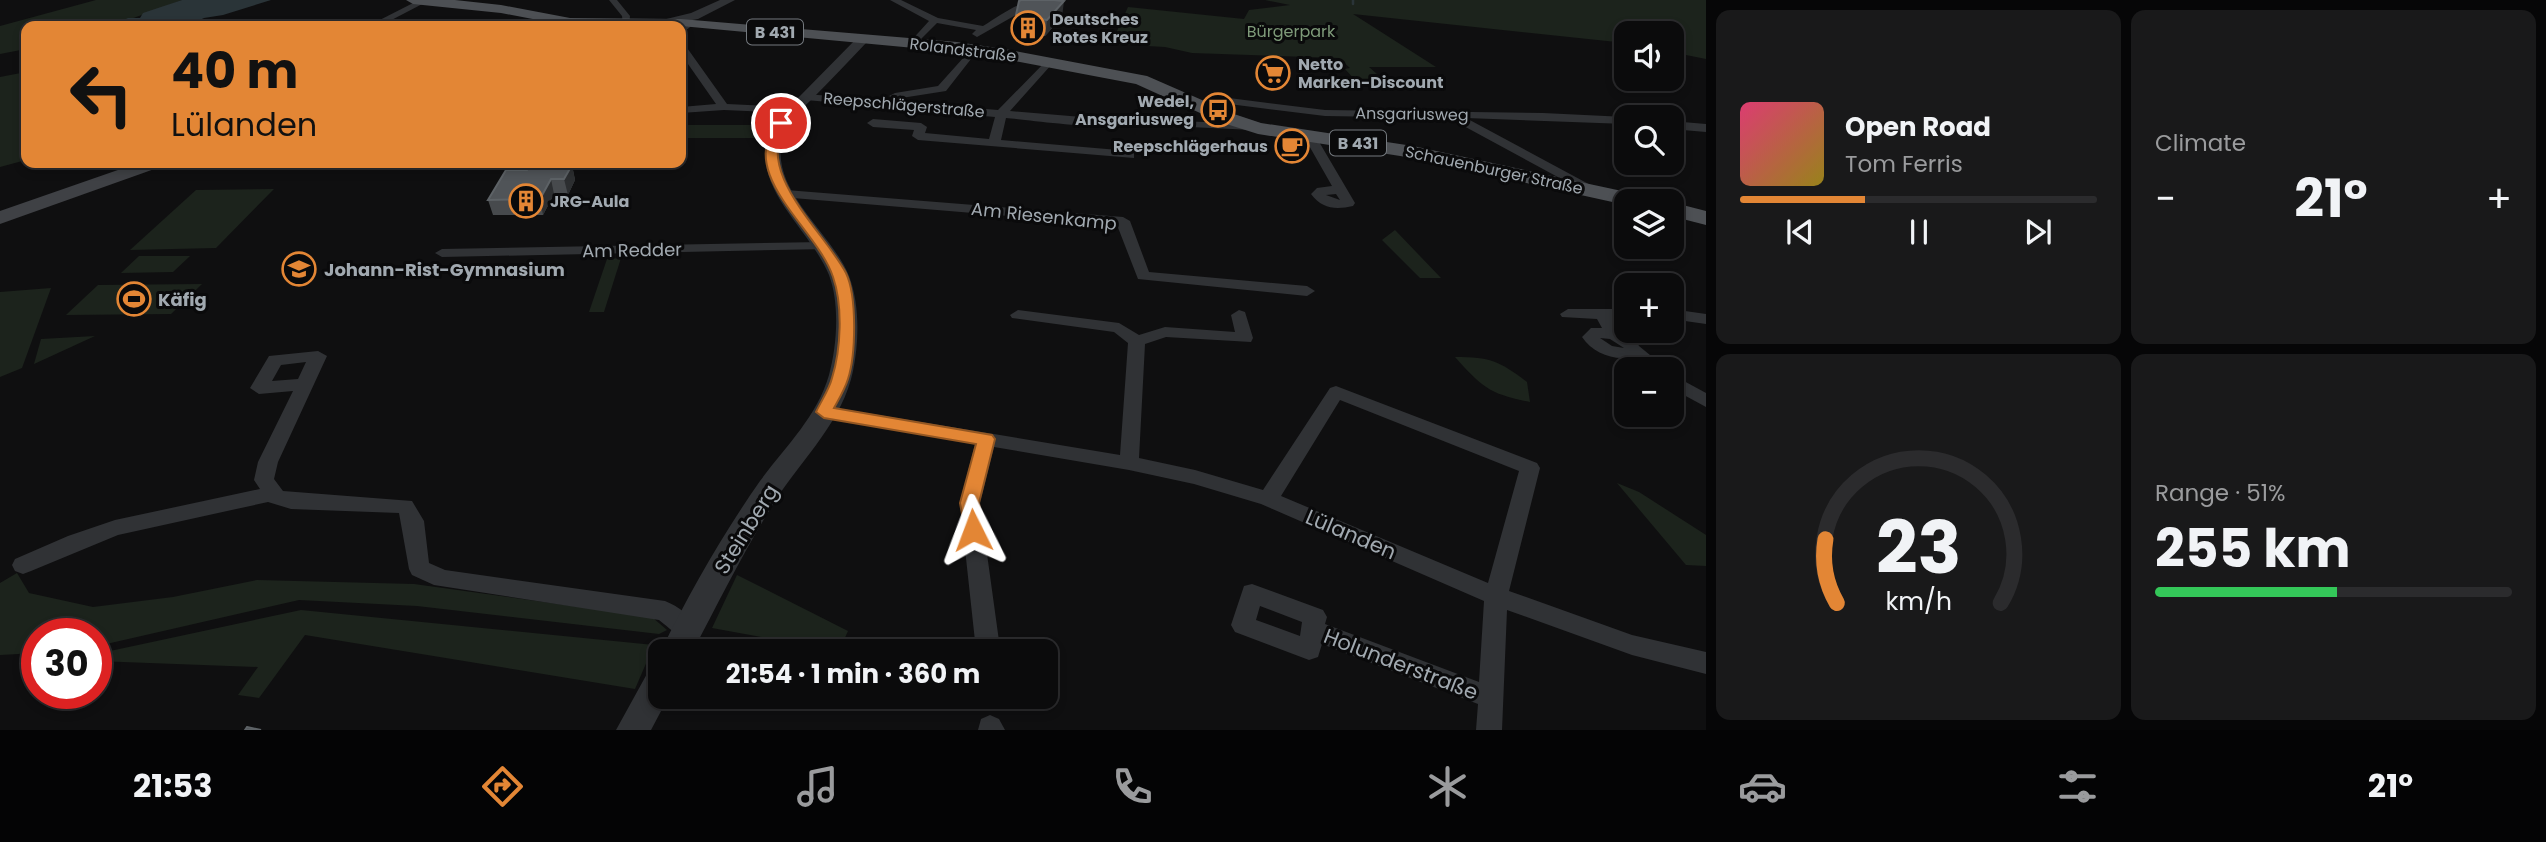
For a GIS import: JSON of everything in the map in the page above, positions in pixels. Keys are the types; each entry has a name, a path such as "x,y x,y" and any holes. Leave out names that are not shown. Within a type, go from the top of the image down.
{"main road":[{"name":"B 431","path":"419,1 501,9 558,21"},
{"name":"Rolandstraße","path":"688,24 965,48 1048,62 1141,80 1227,118"},
{"name":"Schauenburger Straße","path":"1227,118 1258,128 1413,152 1614,196"},
{"path":"0,218 140,168"},
{"path":"1684,212 1706,218"}],"street":[{"path":"613,0 630,21"},
{"path":"688,24 729,0"},
{"path":"894,0 935,20 985,29"},
{"path":"854,100 942,89 965,48 985,29 1022,6 1038,0"},
{"path":"382,21 419,1"},
{"path":"914,43 935,20"},
{"name":"Steinberg","path":"683,639 742,531 824,412 840,379 846,343 844,294 839,274 786,194 774,169 771,148 773,134 795,106 862,40"},
{"path":"686,54 721,107"},
{"path":"1002,113 1048,62"},
{"name":"Reepschlägerstraße","path":"686,110 795,106 854,100 1094,122 1130,122"},
{"name":"Ansgariusweg","path":"1199,105 1229,101 1325,113 1450,114 1614,121"},
{"name":"Reepschlägerstraße","path":"994,142 1002,113"},
{"path":"1450,114 1595,192"},
{"path":"1130,122 1258,128"},
{"name":"Reepschlägerstraße","path":"873,123 921,127 918,136 1130,155"},
{"path":"1684,126 1706,128"},
{"path":"1309,135 1339,190"},
{"name":"Am Riesenkamp","path":"786,194 1124,221 1143,276 1307,290"},
{"name":"Am Redder","path":"442,253 822,246"},
{"path":"1568,314 1614,314"},
{"path":"1603,314 1614,334"},
{"path":"1018,315 1119,328 1137,341"},
{"path":"1137,341 1165,332 1245,338 1238,315"},
{"path":"1684,316 1706,319"},
{"path":"1614,334 1597,332 1590,337 1603,349 1615,353 1628,353 1633,349"},
{"path":"1129,463 1137,341"},
{"path":"1629,343 1643,357"},
{"path":"304,384 268,462 264,480 276,497 291,501 405,506 414,519 414,558 420,569 442,579 665,611 681,639"},
{"path":"1684,388 1706,401"},
{"name":"Holunderstraße","path":"1268,499 1336,392 1530,468 1496,596 1489,730"},
{"name":"Lülanden","path":"824,412 1129,463 1195,477 1268,499 1496,596 1632,645 1706,663"},
{"path":"986,439 970,503 987,639"},
{"path":"23,565 64,544 130,524 237,505 272,492"},
{"name":"Holunderstraße","path":"1313,630 1489,697"},
{"path":"633,730 648,703"}],"green space":[{"path":"96,0 182,0 125,21 21,21 21,50 0,54 0,26"},
{"name":"Bürgerpark","path":"1265,0 1706,0 1706,59 1684,55 1684,21 1614,21 1614,42 1353,14 1436,67 1369,67 1385,81 1356,81 1345,69 1350,68 1339,58 1192,53 1165,47 1111,44 1128,7 1244,19 1249,10 1290,5"},
{"path":"21,73 21,161 0,167 0,77"},
{"path":"686,125 765,125 759,138 686,138"},
{"path":"274,189 216,248 130,250 196,190"},
{"path":"1395,230 1441,278 1420,278 1382,240"},
{"path":"139,256 190,256 173,272 121,273"},
{"path":"621,258 604,312 589,312 607,259"},
{"name":"Käfig","path":"202,284 171,314 66,315 98,285"},
{"path":"51,288 22,368 0,377 0,292"},
{"path":"95,336 34,364 41,339"},
{"path":"1455,357 1486,359 1509,369 1527,382 1530,402 1487,388"},
{"path":"1617,483 1639,492 1706,535 1706,566 1686,565"},
{"path":"17,573 29,593 93,607 173,597 257,580 414,584 652,617 667,630 659,634 417,606 299,600 112,642 112,618 21,618 21,654 0,655 0,583"},
{"path":"737,575 848,631 844,639 773,639 712,628"},
{"path":"301,610 648,644 648,659 635,689 305,635 259,698 238,695 258,667 112,662 112,651"}],"shaded area":[{"path":"182,0 271,0 198,21 122,21 140,18 143,13"}],"building":[{"path":"1021,0 1064,1 1047,20 1016,15"},
{"path":"570,168 564,179 551,179 540,199 488,200 506,170"}],"place":[{"name":"Deutsches Rotes Kreuz","path":"1028,28"},
{"name":"Netto Marken-Discount","path":"1273,73"},
{"name":"Wedel, Ansgariusweg","path":"1218,110"},
{"name":"Reepschlägerhaus","path":"1292,146"},
{"name":"JRG-Aula","path":"526,201"},
{"name":"Johann-Rist-Gymnasium","path":"299,269"},
{"name":"Käfig","path":"134,299"}],"route":[{"path":"781,123 773,134 771,148 772,163 778,181 839,274 844,294 846,343 840,379 824,412 986,439 970,503 973,530"}]}
